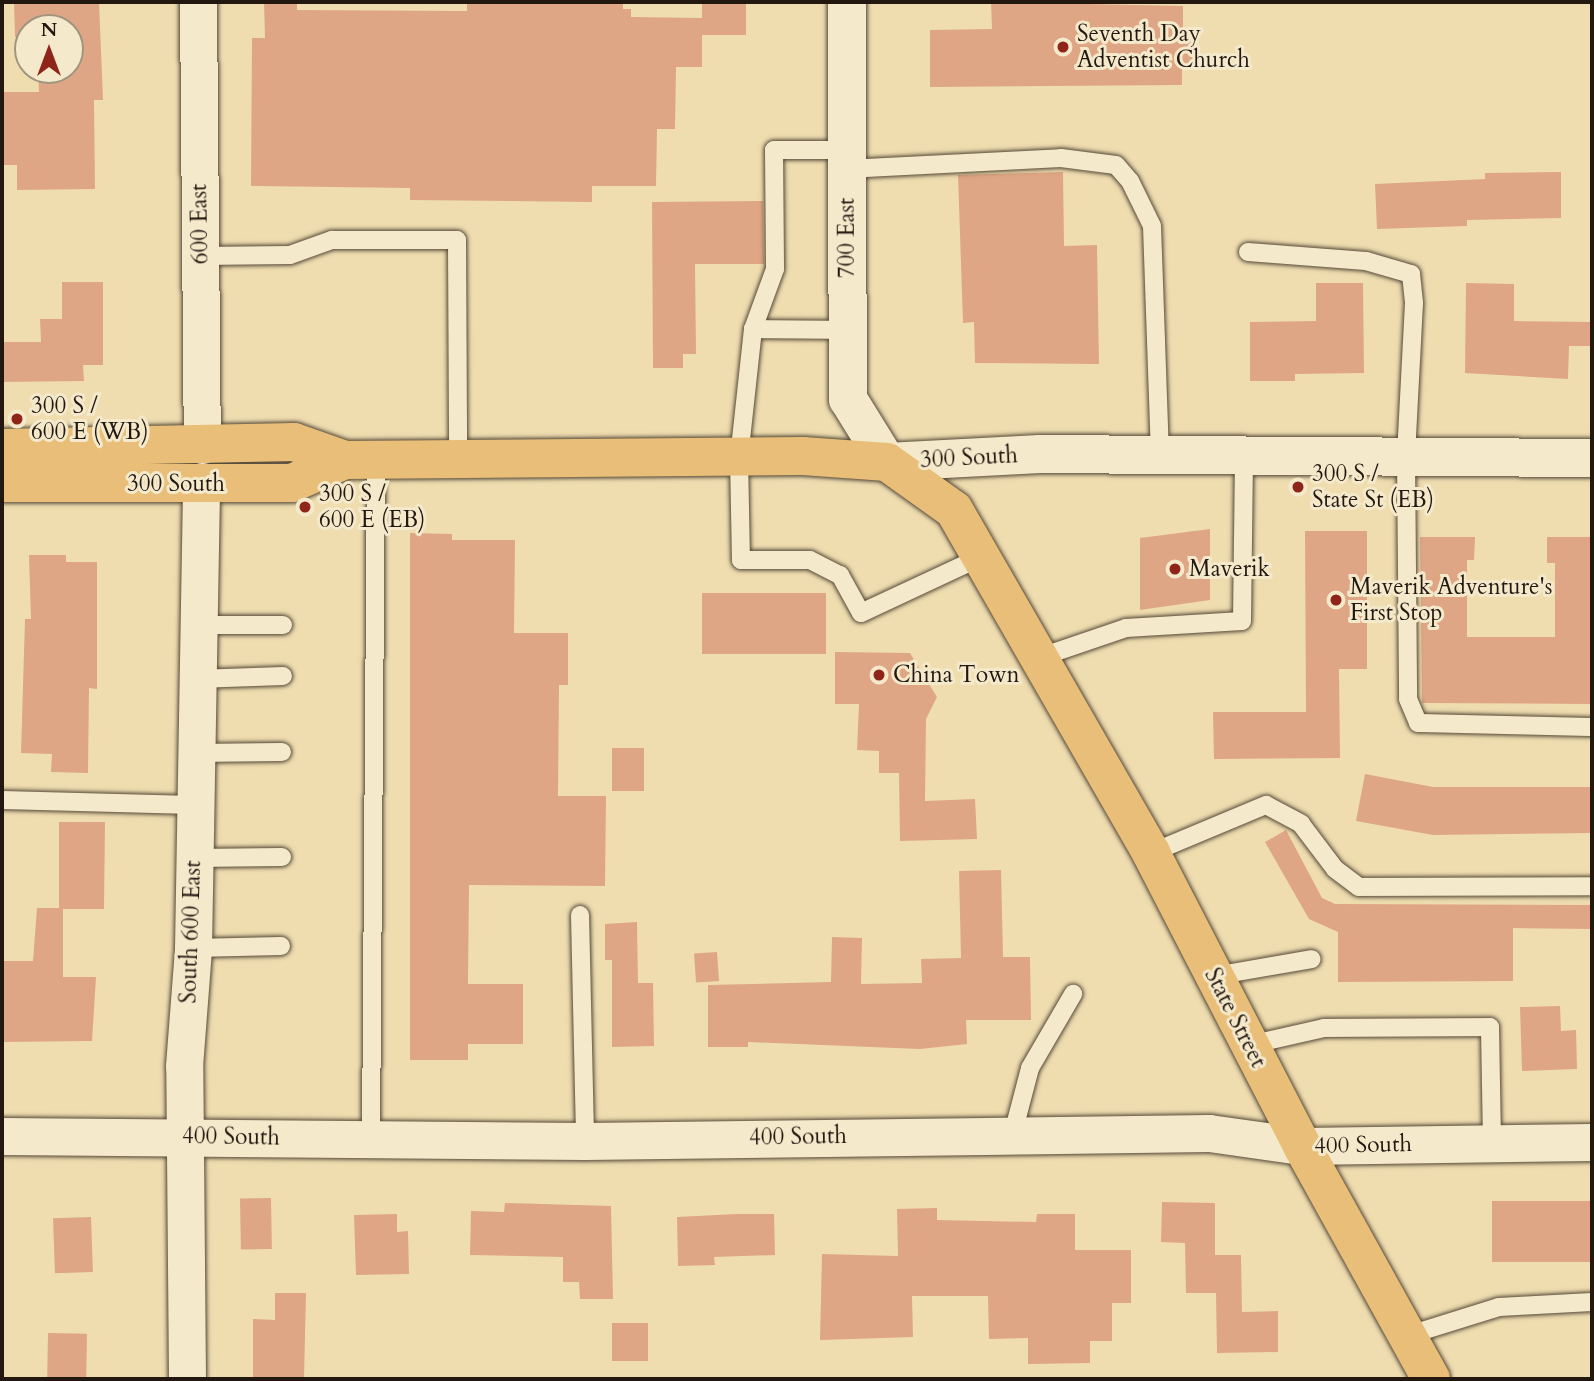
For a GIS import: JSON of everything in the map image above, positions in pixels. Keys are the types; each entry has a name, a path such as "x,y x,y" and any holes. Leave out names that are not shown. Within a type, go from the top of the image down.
{"main road":[{"name":"300 South","path":"2,448 294,442 361,460 739,457 887,462"},
{"name":"300 South","path":"2,483 292,483 361,460"},
{"name":"State Street","path":"887,462 954,510 1151,853 1302,1146 1431,1379"}],"street":[{"name":"600 East","path":"198,2 202,445"},
{"name":"700 East","path":"846,2 848,399 887,462"},
{"name":"300 South","path":"887,462 1040,454 1592,458"},
{"name":"South 600 East","path":"187,1379 184,1137 193,948 193,805 201,485"},
{"name":"400 South","path":"2,1136 585,1141 1013,1133 1209,1133 1302,1146 1592,1142"}],"lane":[{"path":"981,557 861,613 840,575 810,560 741,560 739,457 753,329 775,269 774,150 846,160 1061,158 1116,165 1130,181 1152,226 1160,455"},
{"path":"200,256 290,256 332,240 457,240 458,461"},
{"path":"1248,252 1366,261 1412,274 1406,457 1408,699 1418,723 1592,727"},
{"path":"753,329 848,330"},
{"path":"1038,658 1126,628 1242,621 1244,456"},
{"path":"361,460 371,1139"},
{"path":"198,625 283,625"},
{"path":"196,679 283,676"},
{"path":"194,753 282,752"},
{"path":"2,800 193,805"},
{"path":"1151,853 1266,805 1301,824 1335,869 1359,887 1592,886"},
{"path":"193,858 282,857"},
{"path":"580,915 585,1141"},
{"path":"193,948 281,946"},
{"path":"1214,976 1312,959"},
{"path":"1013,1133 1030,1068 1073,994"},
{"path":"1249,1045 1324,1028 1490,1027 1492,1143"},
{"path":"1406,1336 1499,1307 1592,1302"}],"building":[{"path":"14,2 99,2 103,100 94,100 95,189 17,190 17,165 2,165 2,92 39,92 39,84 84,84 84,14 14,14"},
{"path":"264,2 297,2 297,10 467,11 467,2 623,2 623,9 631,9 631,17 702,18 702,67 676,67 675,129 657,129 656,186 592,186 592,202 410,200 410,188 251,186 252,38 265,38"},
{"path":"702,2 746,2 746,35 702,35"},
{"name":"Seventh Day Adventist Church","path":"991,2 1183,6 1183,31 1197,31 1197,64 1182,64 1182,85 930,87 930,30 992,29"},
{"path":"1063,172 1064,246 1097,245 1099,364 975,363 974,322 963,323 958,175"},
{"path":"1561,172 1561,218 1467,220 1467,226 1377,229 1375,184 1485,179 1485,173"},
{"path":"763,201 764,264 695,264 696,354 683,354 683,368 653,368 652,202"},
{"path":"62,282 103,282 103,365 83,365 84,381 2,382 2,342 41,342 40,319 62,319"},
{"path":"1316,283 1363,283 1364,373 1295,374 1295,381 1250,381 1250,322 1316,321"},
{"path":"1466,283 1514,284 1514,321 1592,322 1592,346 1569,346 1568,379 1465,373"},
{"name":"Maverik","path":"1210,529 1210,600 1140,610 1140,538"},
{"path":"1305,531 1367,531 1367,669 1339,669 1340,758 1214,759 1213,712 1306,712"},
{"path":"410,533 452,534 452,540 515,540 514,633 568,633 568,685 559,685 558,796 606,796 605,886 469,885 468,984 523,984 523,1044 468,1044 468,1060 410,1060"},
{"path":"1420,537 1475,537 1474,560 1467,560 1467,637 1555,637 1555,563 1547,563 1547,537 1592,537 1592,704 1422,703"},
{"path":"29,555 66,555 66,562 97,562 97,689 89,688 88,773 51,772 52,754 21,753 25,619 31,619"},
{"path":"702,593 826,593 826,654 702,654"},
{"path":"835,652 910,653 937,697 926,719 925,801 975,799 977,839 900,841 899,773 879,773 879,751 857,750 859,704 835,704"},
{"path":"612,748 644,748 644,791 612,791"},
{"path":"1365,774 1433,787 1592,787 1592,833 1433,835 1356,821"},
{"path":"59,822 105,822 104,909 63,909 63,977 96,977 92,1041 2,1042 2,961 33,961 37,908 59,908"},
{"path":"1286,830 1322,898 1335,904 1592,905 1592,929 1513,928 1513,981 1338,982 1338,932 1309,919 1265,842"},
{"path":"1001,870 1003,957 1030,957 1031,1020 966,1020 967,1044 920,1049 748,1042 748,1047 708,1047 708,985 831,982 832,937 862,938 861,984 922,983 921,959 961,958 959,871"},
{"path":"637,922 638,983 653,983 654,1046 612,1047 612,960 605,960 605,924"},
{"path":"717,952 719,981 696,983 694,954"},
{"path":"1560,1006 1561,1031 1576,1030 1577,1069 1522,1071 1520,1007"},
{"path":"271,1198 272,1249 241,1250 240,1199"},
{"path":"1492,1201 1592,1201 1592,1262 1492,1262"},
{"path":"1162,1202 1215,1203 1215,1255 1241,1255 1242,1312 1278,1311 1278,1352 1217,1353 1216,1293 1186,1293 1185,1243 1161,1242"},
{"path":"505,1203 611,1206 613,1299 580,1299 579,1282 563,1282 563,1257 470,1255 471,1211 504,1212"},
{"path":"937,1208 937,1220 1036,1222 1037,1214 1075,1214 1075,1250 1131,1250 1131,1303 1112,1303 1112,1341 1090,1341 1090,1363 1028,1364 1028,1338 989,1339 988,1296 912,1296 913,1337 820,1340 822,1254 898,1256 897,1209"},
{"path":"397,1214 397,1232 408,1231 409,1274 356,1275 354,1215"},
{"path":"774,1214 775,1255 714,1257 715,1265 678,1266 677,1217"},
{"path":"91,1217 93,1272 55,1273 53,1218"},
{"path":"275,1293 306,1293 304,1379 253,1379 253,1319 275,1320"},
{"path":"612,1323 648,1323 648,1361 612,1361"},
{"path":"48,1333 87,1334 86,1379 47,1379"}],"place":[{"name":"Seventh Day Adventist Church","path":"1063,47"},
{"name":"300 S / 600 E (WB)","path":"17,419"},
{"name":"300 S / State St (EB)","path":"1298,487"},
{"name":"300 S / 600 E (EB)","path":"305,507"},
{"name":"Maverik","path":"1175,569"},
{"name":"Maverik Adventure's First Stop","path":"1336,600"},
{"name":"China Town","path":"879,675"}]}
